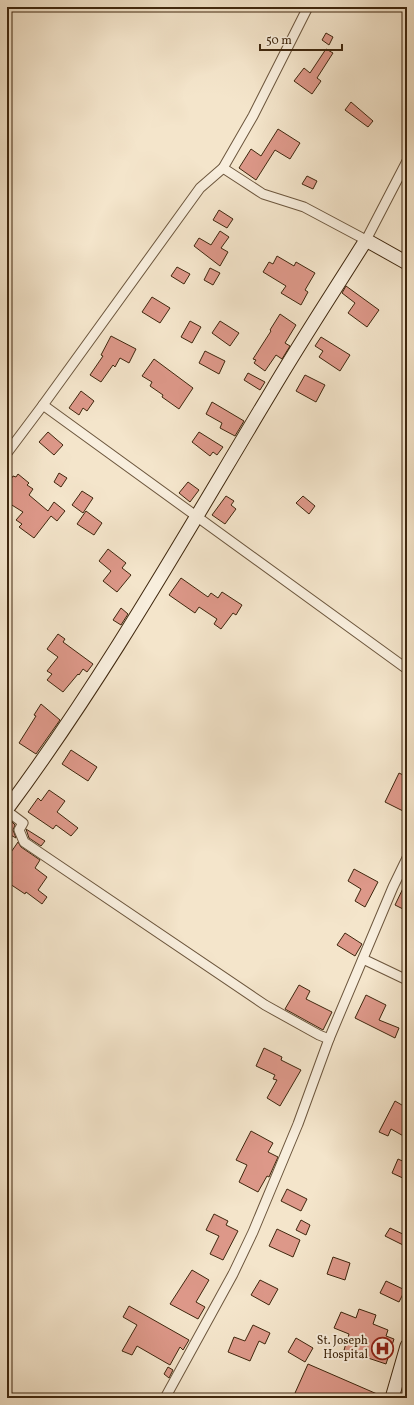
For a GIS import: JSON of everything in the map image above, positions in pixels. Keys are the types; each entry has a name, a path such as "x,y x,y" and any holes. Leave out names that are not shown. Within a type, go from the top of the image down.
{"street":[{"path":"7,453 200,188 223,168 253,116 308,7"},
{"path":"330,1039 319,1035 266,1005 24,842 19,830 23,823 7,810 82,701 198,516 271,391 366,240 407,161"},
{"path":"223,168 263,194 304,207 407,263"},
{"path":"43,405 407,669"},
{"path":"165,1398 233,1274 250,1239 298,1124 330,1039 407,858"},
{"path":"363,959 407,980"},
{"path":"392,1398 407,1346"}],"building":[{"path":"326,33 333,37 329,45 322,40"},
{"path":"326,49 333,53 317,78 321,81 312,94 294,81 304,68 310,73"},
{"path":"351,102 373,121 368,127 345,110"},
{"path":"278,129 300,143 290,159 275,150 256,180 239,168 251,149 261,156"},
{"path":"307,176 317,181 313,189 302,184"},
{"path":"219,210 233,219 227,228 213,220"},
{"path":"220,231 229,237 221,248 228,252 220,266 194,246 199,238 211,245"},
{"path":"277,256 294,266 296,262 315,273 305,290 308,292 301,305 281,293 286,286 263,272 269,262 273,264"},
{"path":"177,267 190,274 184,284 171,276"},
{"path":"210,268 220,273 213,285 204,280"},
{"path":"346,286 379,310 367,327 348,313 355,303 342,293"},
{"path":"152,297 170,308 160,323 142,312"},
{"path":"280,314 296,325 285,343 290,346 282,359 276,355 265,371 254,363 256,360 253,359"},
{"path":"190,321 201,327 192,343 181,337"},
{"path":"220,321 239,333 230,346 212,333"},
{"path":"111,336 136,349 129,363 120,358 115,367 113,365 101,382 90,375 103,356 101,355"},
{"path":"321,337 350,355 340,371 319,357 323,351 315,346"},
{"path":"205,351 225,361 219,374 199,363"},
{"path":"154,359 193,388 179,409 162,397 163,395 150,386 152,382 142,376"},
{"path":"248,373 265,382 260,390 244,380"},
{"path":"305,375 325,385 316,402 296,391"},
{"path":"81,391 94,401 87,411 83,408 79,415 69,408"},
{"path":"212,402 244,421 235,436 220,428 222,423 206,414"},
{"path":"48,432 63,445 54,455 39,442"},
{"path":"199,432 223,447 217,455 213,452 210,456 192,442"},
{"path":"59,473 67,478 61,487 54,482"},
{"path":"18,474 29,483 27,485 33,489 29,495 48,511 54,502 65,511 57,521 51,516 34,538 19,527 22,524 16,520 23,512 7,502 7,485 13,476 16,477"},
{"path":"188,482 199,490 190,502 179,493"},
{"path":"82,491 93,498 83,513 72,505"},
{"path":"226,496 234,501 231,505 236,509 225,524 212,515"},
{"path":"303,496 315,506 309,514 296,503"},
{"path":"86,511 102,523 94,535 77,524"},
{"path":"108,549 126,563 122,568 131,575 117,592 103,581 111,571 99,561"},
{"path":"181,578 208,597 211,593 218,598 222,592 242,605 236,615 233,613 221,629 214,624 217,619 199,607 195,613 169,595"},
{"path":"121,608 128,614 121,625 113,620"},
{"path":"58,634 65,639 63,642 93,664 87,672 83,669 63,692 47,680 52,674 47,671 58,657 47,649"},
{"path":"41,704 60,720 36,754 19,743 36,716 34,715"},
{"path":"71,750 97,767 88,781 62,764"},
{"path":"399,773 407,777 407,813 385,802"},
{"path":"49,790 65,801 57,812 78,828 71,836 56,825 53,829 28,812 38,798 41,801"},
{"path":"11,821 15,825 13,830 16,838 7,833 7,828"},
{"path":"26,829 45,841 41,846 29,838"},
{"path":"18,842 21,847 40,860 35,868 47,877 38,890 47,897 42,904 26,892 25,894 7,882 7,869 12,862 7,858"},
{"path":"354,869 378,882 365,907 355,901 361,889 348,881"},
{"path":"407,880 407,911 395,905"},
{"path":"345,933 362,944 355,956 337,945"},
{"path":"299,985 310,991 306,999 332,1012 323,1030 285,1009"},
{"path":"366,995 386,1005 379,1020 399,1028 395,1038 355,1018"},
{"path":"264,1048 282,1057 281,1060 301,1070 280,1106 267,1098 277,1080 273,1079 275,1075 256,1066"},
{"path":"395,1101 407,1108 407,1138 391,1129 388,1136 379,1132"},
{"path":"251,1131 273,1143 268,1152 278,1157 269,1177 267,1176 258,1192 239,1182 247,1165 236,1160"},
{"path":"398,1159 407,1163 407,1180 392,1173"},
{"path":"287,1189 307,1199 301,1211 281,1201"},
{"path":"214,1214 228,1221 226,1225 238,1231 223,1260 210,1254 219,1236 206,1230"},
{"path":"301,1220 310,1225 306,1235 296,1230"},
{"path":"390,1228 407,1236 407,1247 385,1236"},
{"path":"277,1229 300,1240 293,1257 269,1246"},
{"path":"333,1257 350,1263 345,1280 327,1274"},
{"path":"192,1270 209,1280 196,1302 205,1307 198,1319 170,1304"},
{"path":"260,1280 278,1289 269,1305 251,1295"},
{"path":"386,1281 405,1290 399,1302 380,1293"},
{"path":"129,1306 189,1340 183,1350 180,1347 170,1365 137,1346 132,1355 122,1351 137,1325 123,1317"},
{"path":"359,1309 376,1315 373,1324 388,1330 386,1336 394,1339 386,1364 344,1350 349,1334 334,1328 341,1312 356,1318"},
{"path":"253,1325 270,1333 265,1344 259,1341 250,1361 228,1352 234,1337 245,1341"},
{"path":"296,1338 313,1348 305,1362 288,1352"},
{"path":"308,1364 384,1398 306,1398 295,1393"},
{"path":"168,1367 173,1370 169,1378 164,1374"}],"place":[{"name":"St. Joseph Hospital","path":"383,1348"}]}
